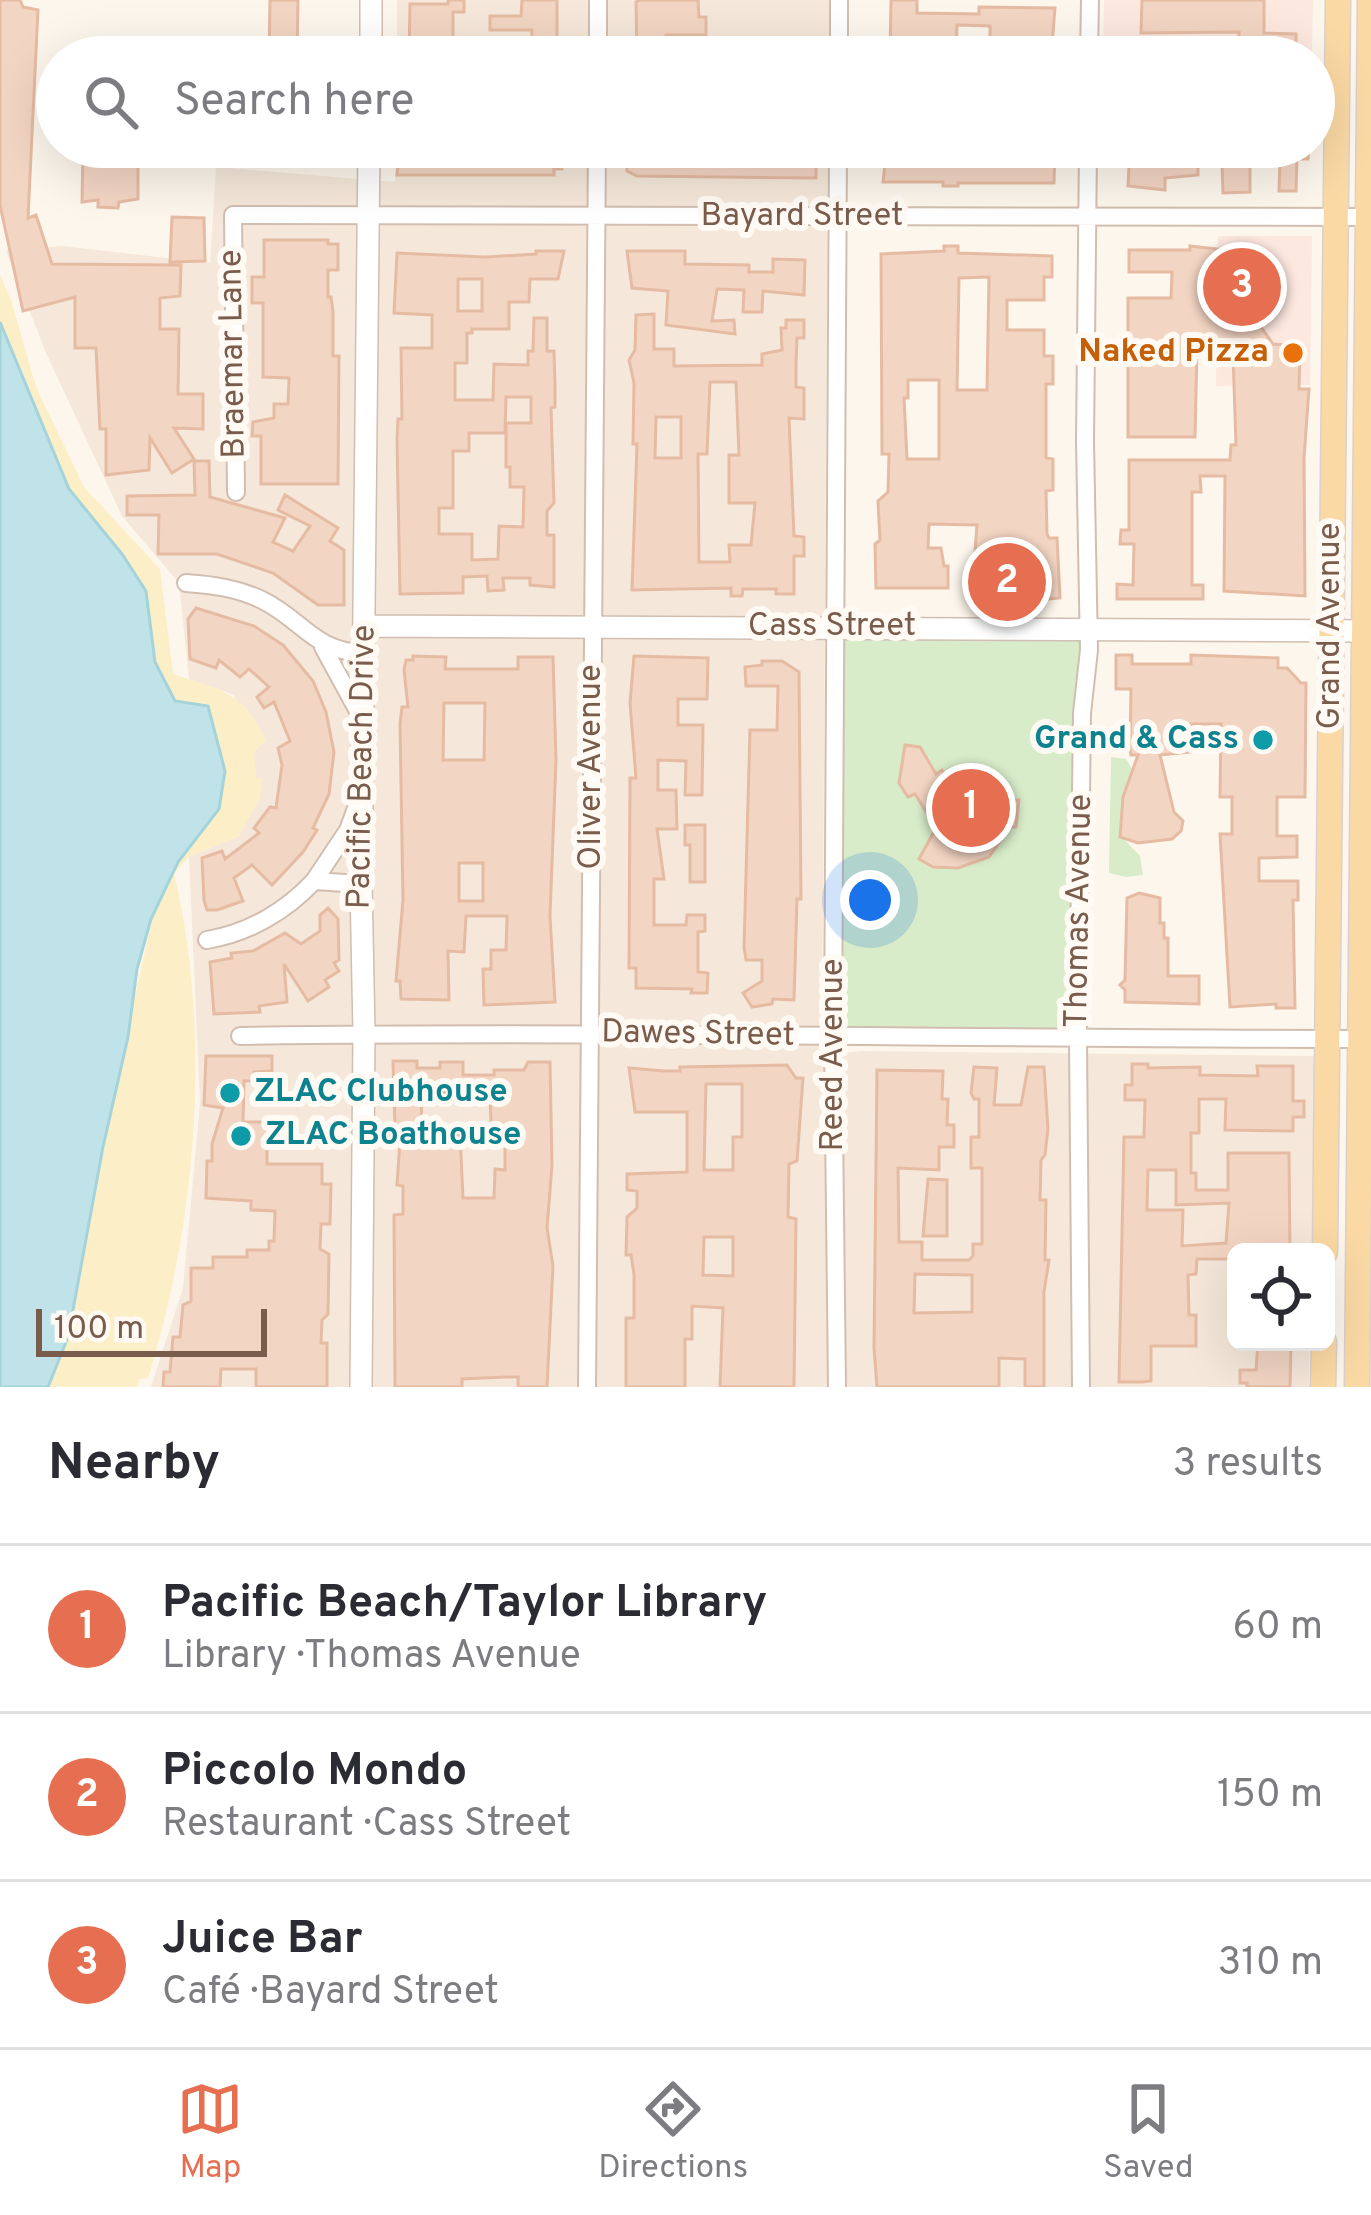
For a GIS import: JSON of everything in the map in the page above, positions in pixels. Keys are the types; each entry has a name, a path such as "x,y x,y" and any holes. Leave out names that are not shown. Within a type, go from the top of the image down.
{"main road":[{"name":"Grand Avenue","path":"1335,130 1338,0"},
{"name":"Grand Avenue","path":"1357,1387 1365,1040 1370,0"},
{"name":"Grand Avenue","path":"1325,1243 1334,168"},
{"path":"1323,1387 1324,1351"}],"street":[{"path":"370,36 371,0"},
{"path":"598,0 598,36"},
{"path":"839,0 839,36"},
{"path":"1089,36 1090,0"},
{"name":"Pacific Beach Drive","path":"361,1387 369,168"},
{"name":"Oliver Avenue","path":"587,1387 597,168"},
{"name":"Reed Avenue","path":"837,1387 833,1037 838,168"},
{"name":"Thomas Avenue","path":"1081,1387 1078,1040 1082,712 1089,628 1088,168"},
{"name":"Bayard Street","path":"233,215 1369,217"},
{"name":"Braemar Lane","path":"233,215 236,492"},
{"path":"186,583 222,585 265,601 323,646 345,681 364,728"},
{"name":"Cass Street","path":"365,626 1366,631"},
{"path":"323,646 364,653"},
{"path":"208,940 231,936 295,901 348,830 362,790"},
{"path":"314,881 361,884"},
{"name":"Dawes Street","path":"240,1036 1365,1040"}],"shaded area":[{"path":"397,0 829,0 829,36 397,36"},
{"path":"1104,0 1313,0 1312,36 1103,36"},
{"path":"216,168 395,182 395,168 828,168 822,1055 863,1051 1315,1056 1312,1243 1227,1243 1227,1351 1310,1351 1309,1387 151,1387 183,1288 200,1103 189,857 239,836 261,779 256,779 254,752 234,695 189,679 179,583 122,516 46,353 6,251 62,246 210,263"},
{"path":"1218,236 1312,236 1310,385 1216,386"}],"green space":[{"path":"844,634 1082,634 1076,1035 840,1036"},
{"path":"1111,757 1126,759 1132,769 1123,797 1121,836 1140,856 1143,875 1109,873"}],"sand":[{"path":"0,275 36,387 84,487 160,569 173,674 240,702 266,741 254,752 256,779 262,779 260,798 239,836 189,857 174,873 193,998 194,1127 188,1192 165,1318 148,1378 140,1379 137,1387 43,1387 77,1294 124,1044 168,850 225,771 208,707 173,701 0,481"}],"water":[{"path":"0,322 69,489 146,591 155,662 175,701 208,706 225,771 219,809 178,862 151,919 137,969 128,1037 68,1337 48,1387 0,1387"}],"building":[{"path":"0,0 20,0 23,7 38,10 28,218 36,215 52,264 181,265 180,296 160,298 160,329 179,329 178,394 203,394 203,429 174,428 194,459 172,473 150,438 149,470 106,475 106,429 100,429 96,348 75,348 75,297 23,311 0,205"},
{"path":"270,0 298,0 297,36 269,36"},
{"path":"448,0 464,0 464,12 453,12 453,36 409,36 410,4 448,4"},
{"path":"522,0 557,0 557,36 532,36 532,30 490,30 490,16 521,16"},
{"path":"698,0 699,17 706,17 706,35 637,36 636,2"},
{"path":"891,0 917,0 917,13 979,14 979,7 1055,8 1053,36 990,36 990,26 957,25 957,36 890,36"},
{"path":"1142,0 1264,0 1264,33 1296,36 1239,36 1239,32 1141,33"},
{"path":"83,168 138,168 138,199 119,202 118,208 98,207 98,200 82,202"},
{"path":"398,168 562,168 554,169 554,175 397,175"},
{"path":"816,168 816,178 637,176 627,171"},
{"path":"885,168 1054,168 1054,183 943,186 943,182 883,182"},
{"path":"1129,168 1198,168 1198,175 1165,178 1165,190 1128,186"},
{"path":"1222,168 1250,168 1250,192 1223,193"},
{"path":"1280,168 1297,168 1296,191 1279,191"},
{"path":"172,217 204,218 205,261 170,262"},
{"path":"264,240 338,244 338,270 328,270 328,297 333,312 333,356 339,356 338,484 261,484 261,436 252,436 253,422 274,418 274,404 288,404 289,378 263,377 263,303 252,303 252,277 264,277"},
{"path":"944,246 958,246 958,253 1052,256 1052,277 1044,277 1044,300 1007,300 1007,330 1044,330 1044,356 1053,356 1053,384 1046,384 1046,458 1053,459 1053,490 1046,491 1047,534 1057,538 1060,598 1026,601 1008,598 1008,589 972,589 977,525 929,524 928,548 941,548 944,566 948,566 948,588 876,588 878,501 888,492 889,454 882,454 881,254 944,251","holes":["989,277 987,390 957,390 959,278","908,380 939,380 939,459 907,459 904,398 908,398"]},
{"path":"1190,246 1254,253 1253,327 1261,327 1273,344 1300,346 1299,389 1309,389 1304,458 1305,596 1224,591 1225,476 1200,476 1201,492 1192,492 1192,585 1203,585 1203,599 1117,599 1117,584 1133,585 1134,544 1120,544 1121,530 1129,530 1129,460 1230,460 1231,445 1236,445 1233,355 1197,348 1195,437 1128,437 1128,298 1171,298 1172,272 1129,272 1129,250 1190,250"},
{"path":"564,251 558,279 530,279 529,302 509,302 509,329 467,333 467,363 455,363 455,400 493,400 494,364 528,365 534,318 547,318 547,351 554,351 555,385 555,407 551,408 554,503 547,511 547,535 554,535 554,587 530,585 530,578 503,578 504,590 488,591 487,576 463,577 463,593 400,594 397,440 398,419 402,419 401,348 432,348 432,315 394,313 397,253","holes":["458,279 482,279 482,311 458,311","506,397 531,397 531,423 506,423 510,487 524,487 523,527 499,526 498,559 472,560 472,534 439,534 439,508 453,508 453,451 469,451 469,433 505,433"]},
{"path":"627,251 685,251 685,264 749,265 749,272 773,272 773,259 805,260 804,295 763,291 762,312 743,312 744,290 717,289 712,321 734,320 735,334 666,325 668,291 632,288"},
{"path":"654,314 654,349 674,349 674,366 762,365 762,354 782,350 781,328 786,328 786,320 804,320 804,338 797,338 796,387 804,388 804,419 789,418 794,536 804,537 804,556 794,556 794,594 776,594 776,589 743,589 742,596 731,596 731,588 632,590 637,444 633,444 634,383 629,360 635,350 636,315","holes":["710,382 736,382 739,455 729,455 729,503 755,503 751,545 729,545 730,562 699,562 698,454 707,454","656,417 681,417 681,458 655,458"]},
{"path":"194,461 209,461 210,497 285,518 273,542 293,551 310,526 278,510 285,495 338,528 330,541 344,550 344,605 318,605 273,573 217,554 158,554 159,515 127,515 127,496 195,495"},
{"path":"196,608 254,626 283,645 313,681 326,712 334,752 329,794 313,828 317,830 303,852 272,885 252,865 234,878 243,901 217,910 207,910 204,900 202,858 222,851 225,859 259,833 254,828 270,807 276,808 282,765 278,748 290,741 274,702 264,708 257,697 269,687 249,669 240,677 219,660 216,668 190,659 188,619"},
{"path":"1116,655 1132,655 1132,664 1191,664 1191,655 1278,658 1278,668 1287,668 1306,683 1305,797 1277,797 1277,836 1297,836 1297,857 1259,858 1259,881 1298,881 1298,900 1293,900 1295,1008 1276,1008 1276,1004 1230,1007 1220,834 1232,834 1232,797 1220,797 1221,724 1191,724 1191,752 1160,755 1174,812 1183,821 1181,831 1172,839 1138,843 1120,837 1123,797 1138,755 1131,755 1130,750 1131,689 1116,689"},
{"path":"413,656 446,657 445,669 518,669 518,657 553,657 556,760 550,916 555,1002 484,1005 483,969 491,969 491,950 506,950 507,916 466,916 464,952 448,951 449,1000 401,999 400,981 396,981 403,900 400,724 402,707 408,707 406,660","holes":["444,703 485,703 484,760 443,760","459,863 483,863 483,901 459,901"]},
{"path":"634,656 708,658 707,699 678,699 678,725 703,725 702,795 685,795 686,761 658,760 658,790 676,790 677,829 657,829 664,879 654,879 654,925 686,925 687,915 705,915 705,931 698,932 698,972 708,973 707,993 636,988 636,968 629,968 630,778 636,778 630,703"},
{"path":"762,661 782,661 799,672 801,899 797,899 794,1000 773,999 772,1004 752,1007 743,993 762,981 762,960 746,960 744,947 750,730 777,730 778,686 746,686 745,667 762,665"},
{"path":"905,745 920,747 936,774 942,770 959,797 987,772 1009,801 1019,800 1016,827 1010,827 989,857 958,868 933,867 919,859 936,828 915,794 908,797 899,783"},
{"path":"685,825 705,825 705,882 690,882"},
{"path":"1139,893 1160,898 1160,923 1168,938 1168,976 1199,976 1199,1004 1125,1002 1120,985 1125,980 1127,898"},
{"path":"328,908 338,919 339,960 334,963 339,971 325,980 329,987 308,1001 284,964 287,1002 259,1006 260,1012 214,1014 210,962 253,951 285,933 301,944 320,931 320,915"},
{"path":"206,1056 272,1056 272,1071 254,1072 254,1081 244,1081 243,1122 267,1122 267,1164 322,1164 322,1184 331,1184 330,1224 321,1224 320,1249 329,1254 328,1314 322,1320 321,1343 327,1343 327,1387 256,1387 256,1369 221,1369 220,1387 163,1387 164,1372 170,1372 173,1337 180,1337 183,1305 191,1301 191,1268 213,1268 213,1257 247,1257 247,1250 269,1250 269,1241 274,1241 275,1211 251,1210 251,1201 206,1198 207,1161 212,1161 223,1108 204,1105"},
{"path":"393,1061 417,1061 417,1068 463,1062 463,1075 494,1075 494,1070 524,1070 528,1062 550,1062 552,1165 547,1228 553,1266 547,1387 518,1387 518,1377 506,1377 462,1379 462,1387 395,1387 394,1215 403,1214 403,1186 397,1185 401,1126 395,1126","holes":["422,1092 490,1094 491,1124 504,1125 505,1170 495,1169 494,1198 463,1198 460,1134 421,1133"]},
{"path":"1132,1064 1200,1067 1200,1075 1258,1076 1257,1066 1293,1066 1293,1101 1304,1101 1304,1117 1293,1117 1293,1131 1225,1130 1226,1099 1199,1099 1199,1133 1191,1133 1196,1190 1228,1190 1228,1153 1289,1153 1290,1243 1227,1243 1227,1259 1197,1259 1196,1274 1188,1275 1196,1346 1151,1346 1151,1381 1119,1382 1124,1137 1144,1137 1145,1100 1125,1100 1125,1085 1132,1085","holes":["1148,1170 1176,1170 1176,1205 1229,1203 1226,1243 1182,1246 1183,1210 1147,1210"]},
{"path":"787,1065 796,1078 803,1078 797,1161 789,1164 788,1217 796,1219 794,1387 720,1387 723,1308 692,1306 692,1339 685,1339 685,1387 626,1387 626,1318 634,1318 634,1274 631,1255 626,1255 627,1217 637,1208 637,1191 627,1190 627,1174 687,1172 687,1112 635,1112 629,1068 680,1071 680,1067","holes":["706,1084 742,1084 742,1137 733,1137 733,1170 704,1170","704,1237 733,1237 733,1276 703,1275"]},
{"path":"974,1067 997,1068 994,1105 1021,1105 1028,1067 1044,1067 1048,1129 1040,1200 1046,1200 1045,1260 1049,1260 1044,1292 1044,1387 1025,1387 1025,1359 999,1358 999,1387 877,1387 877,1070 943,1071 942,1099 948,1099 947,1125 954,1125 954,1147 939,1147 939,1170 898,1168 899,1242 922,1242 922,1260 969,1260 973,1244 982,1244 982,1168 971,1168 971,1137 979,1137 979,1099 971,1093","holes":["915,1274 972,1275 972,1312 914,1313"]},
{"path":"928,1179 947,1180 947,1236 923,1236"},
{"path":"1257,1351 1291,1351 1290,1387 1240,1383 1240,1370 1256,1370"}],"place":[{"name":"Juice Bar","path":"1242,287"},
{"name":"Naked Pizza","path":"1293,353"},
{"name":"Piccolo Mondo","path":"1007,582"},
{"name":"Grand & Cass","path":"1263,740"},
{"name":"Pacific Beach/Taylor Library","path":"971,808"},
{"name":"ZLAC Clubhouse","path":"230,1093"},
{"name":"ZLAC Boathouse","path":"241,1136"}]}
